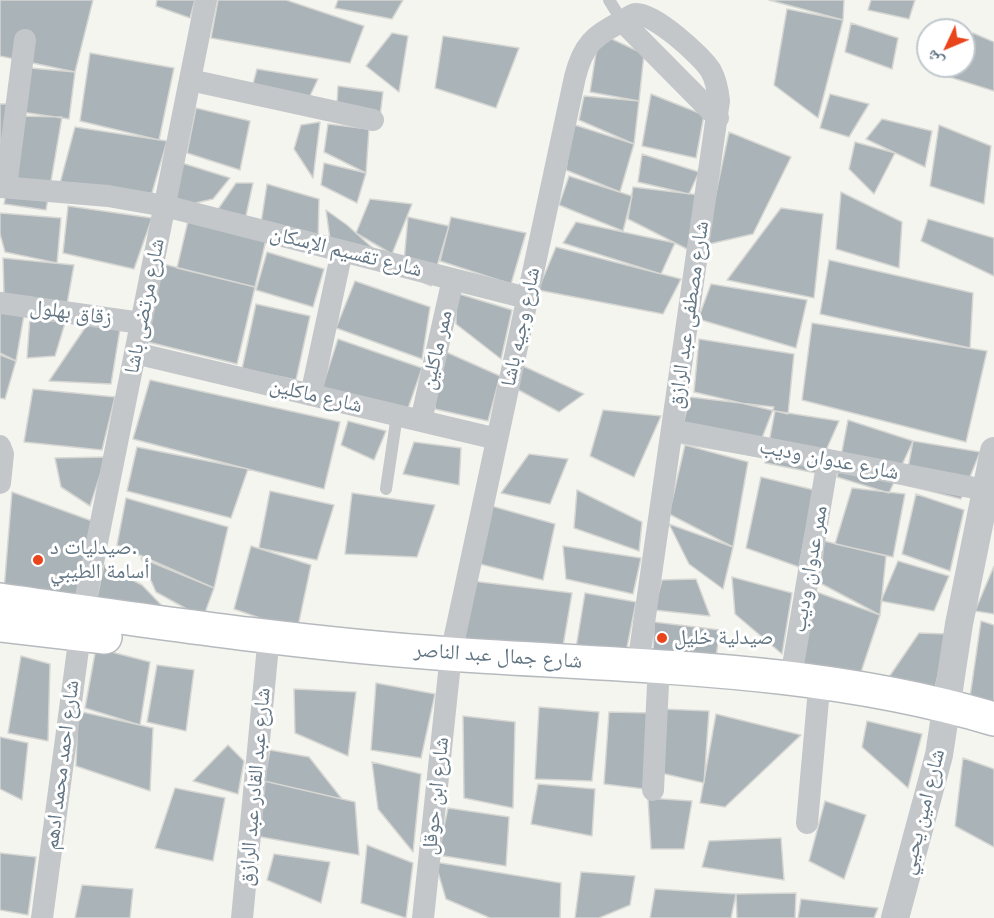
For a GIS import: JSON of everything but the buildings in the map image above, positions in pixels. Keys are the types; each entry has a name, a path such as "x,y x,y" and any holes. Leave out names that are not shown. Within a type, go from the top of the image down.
{"main road":[{"name":"شارع جمال عبد الناصر","path":"0,600 81,623 267,656 648,675 792,677 944,714 994,739"},
{"name":"شارع جمال عبد الناصر","path":"0,625 81,623 270,636 449,664"},
{"name":"شارع جمال عبد الناصر","path":"648,675 730,689 818,700 994,718"}],"street":[{"name":"شارع مرتضى باشا","path":"81,623 206,0"},
{"path":"636,12 717,118"},
{"name":"شارع مصطفى عبد الرازق","path":"636,12 692,48 703,59 717,86 717,118 672,430 648,675 652,790"},
{"name":"شارع وجيه باشا","path":"449,664 579,63 594,37 605,28 636,12"},
{"path":"3,187 25,40"},
{"path":"190,80 373,120"},
{"name":"شارع تقسيم الإسكان","path":"3,187 108,196 165,206 527,298"},
{"path":"311,395 342,251"},
{"name":"ممر ماكلين","path":"421,421 453,279"},
{"name":"زقاق بهلول","path":"0,303 141,323"},
{"name":"شارع ماكلين","path":"135,353 497,439"},
{"name":"شارع عدوان وديب","path":"672,430 985,490"},
{"path":"0,446 3,454 0,483"},
{"name":"شارع امين يحيي","path":"895,918 932,786 944,714 986,526 985,490 994,451"},
{"name":"ممر عدوان وديب","path":"792,677 828,460"},
{"name":"شارع احمد محمد ادهم","path":"42,918 81,623"},
{"name":"شارع عبد القادر عبد الرازق","path":"242,918 267,656"},
{"name":"شارع ابن حوقل","path":"423,918 449,664"},
{"path":"807,823 818,700"}],"lane":[{"path":"609,0 636,12"},
{"path":"386,489 397,415"}],"place":[{"name":"صيدليات د. أسامة الطيبي","path":"38,560"},
{"name":"صيدلية خليل","path":"662,638"}]}
